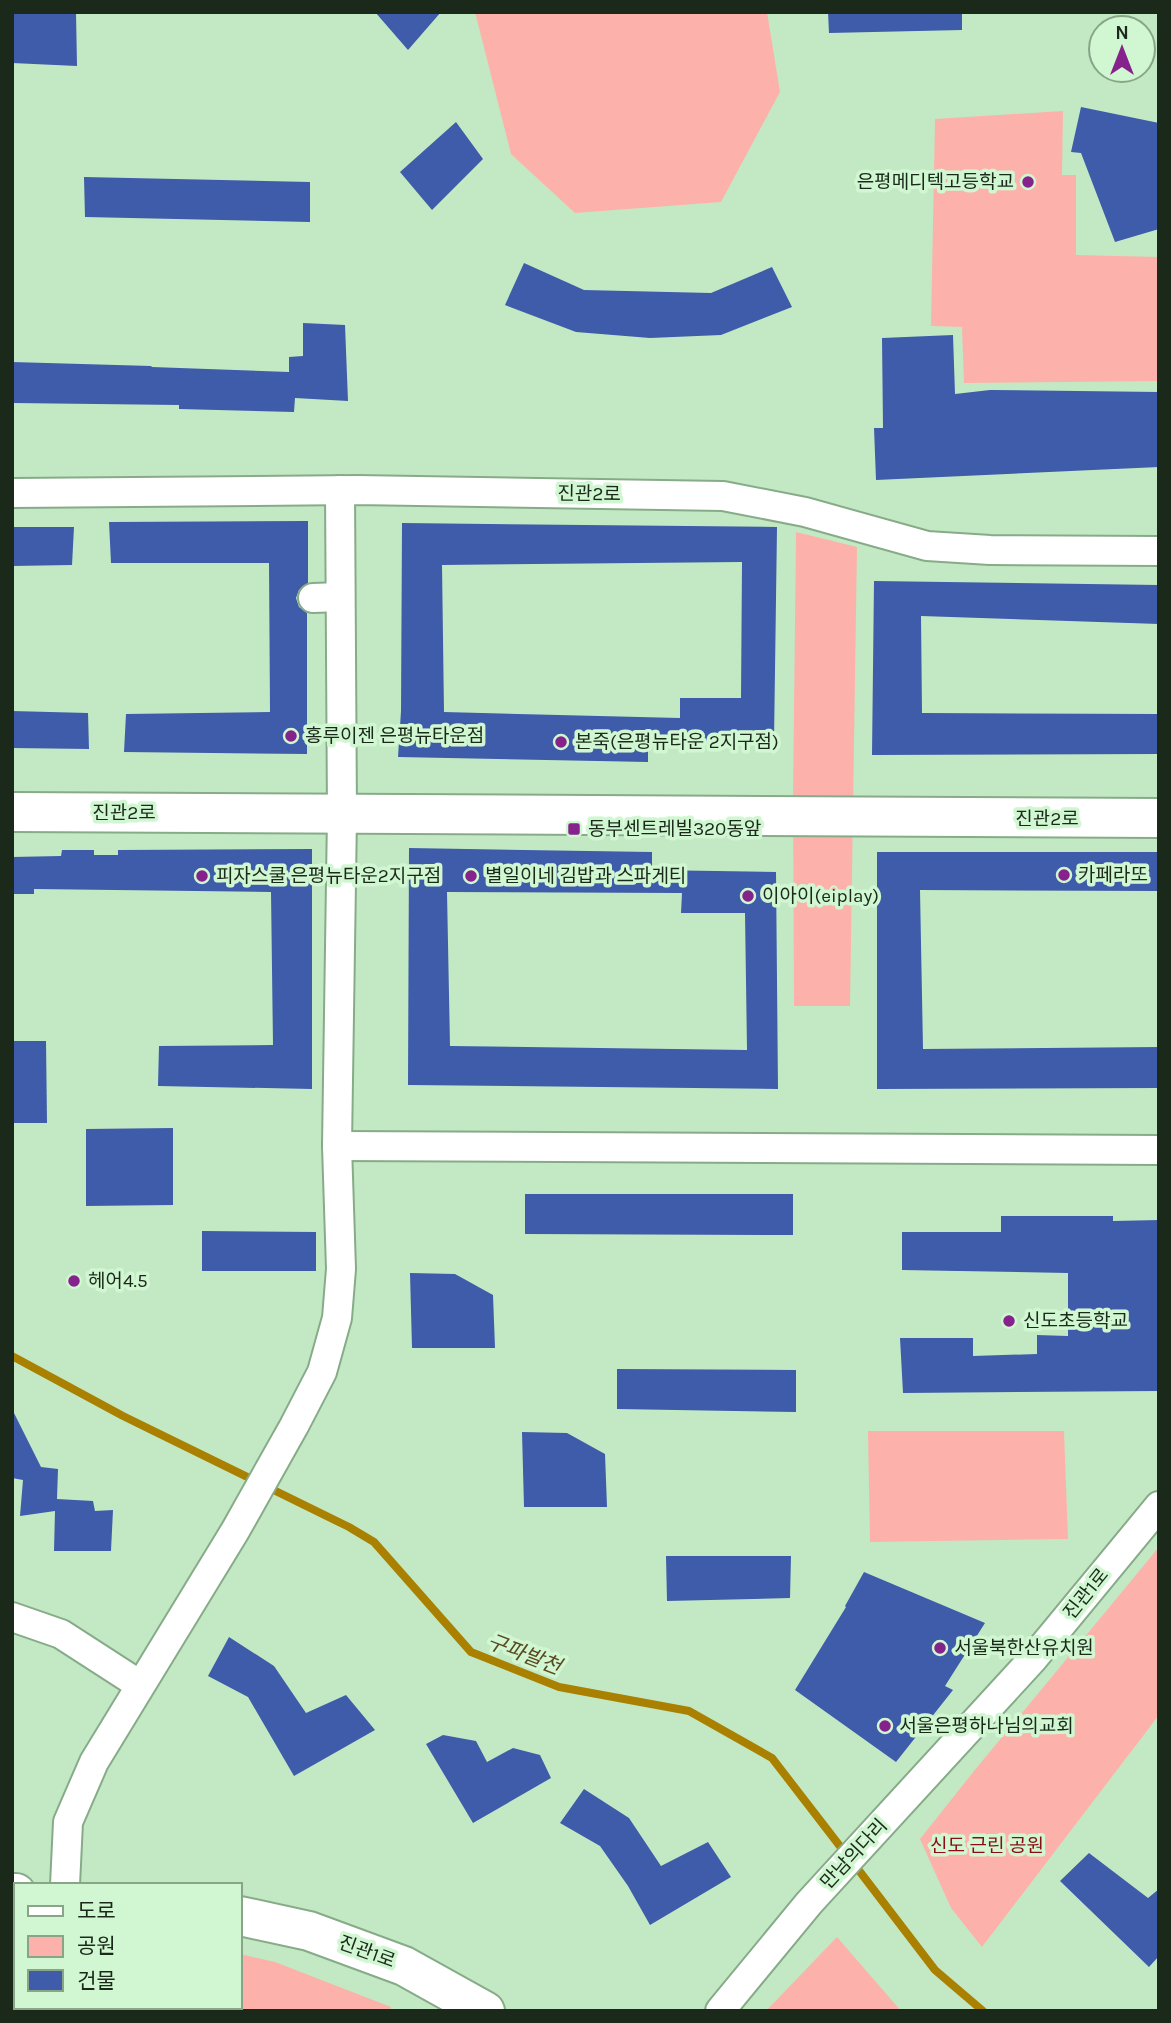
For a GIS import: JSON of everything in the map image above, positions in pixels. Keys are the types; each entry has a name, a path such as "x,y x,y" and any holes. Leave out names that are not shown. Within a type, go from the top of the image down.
{"street":[{"name":"진관2로","path":"12,493 340,490 723,496 805,512 927,547 1159,551"},
{"path":"65,1883 68,1822 94,1762 235,1531 294,1426 322,1372 337,1318 341,1269 337,1146 342,815 326,598 340,490"},
{"name":"진관2로","path":"12,812 1159,818"},
{"path":"337,1146 1159,1150"},
{"name":"진관1로","path":"899,1805 1032,1660 1159,1506"},
{"path":"12,1616 61,1634 140,1685"},
{"name":"만남의다리","path":"720,2011 809,1903 899,1805"},
{"name":"진관1로","path":"242,1916 309,1931 404,1966 485,2011"}],"green space":[{"path":"475,12 767,12 780,92 721,202 575,213 511,154"},
{"path":"1063,111 1062,175 1076,175 1076,255 1159,257 1159,381 964,383 962,327 931,326 935,119"},
{"path":"796,532 857,547 850,1006 794,1006"},
{"path":"868,1431 1064,1431 1068,1539 870,1542"},
{"name":"신도 근린 공원","path":"1159,1547 1159,1715 982,1947 951,1908 920,1839"},
{"path":"837,1937 901,2011 766,2011"},
{"path":"242,1954 275,1962 391,2007 390,2011 12,2011 14,1958 14,2009 242,2009"}],"building":[{"path":"12,12 76,12 77,66 12,63"},
{"path":"375,12 441,12 408,50"},
{"path":"828,12 962,12 962,30 829,33"},
{"path":"1081,107 1159,123 1159,229 1115,242 1081,153 1071,152"},
{"path":"456,122 483,159 432,210 400,172"},
{"path":"84,177 310,182 310,222 85,217"},
{"path":"524,263 584,290 711,293 772,267 792,307 721,335 650,338 576,332 505,305"},
{"path":"303,323 345,325 348,401 295,398 294,412 179,409 179,405 12,403 12,362 289,372 289,357 303,356"},
{"path":"953,335 955,394 990,390 1159,392 1159,467 876,480 874,428 883,428 882,338"},
{"path":"308,521 308,583 299,590 296,598 299,607 307,613 307,754 124,752 126,714 270,712 269,563 111,563 109,522"},
{"path":"402,523 777,527 774,741 648,741 648,762 398,757 401,711","holes":["742,562 741,698 680,698 680,718 444,712 442,565"]},
{"path":"12,527 74,527 72,565 12,566"},
{"path":"874,581 1159,585 1159,624 921,616 922,713 1159,714 1159,754 872,755"},
{"path":"12,711 88,713 89,749 12,748"},
{"path":"409,848 652,852 652,870 776,872 778,1089 408,1085","holes":["447,892 682,893 681,913 745,913 747,1050 450,1046"]},
{"path":"312,849 312,1089 158,1086 159,1046 273,1045 271,892 34,889 34,894 12,894 12,857 61,856 62,850 94,850 94,855 118,855 118,850"},
{"path":"877,852 1159,852 1159,891 920,890 923,1049 1159,1047 1159,1088 877,1089"},
{"path":"12,1041 46,1041 47,1123 12,1123"},
{"path":"173,1128 173,1205 86,1206 86,1129"},
{"path":"525,1194 793,1194 793,1235 525,1234"},
{"path":"1001,1216 1113,1216 1113,1221 1159,1220 1159,1391 903,1393 900,1338 973,1338 973,1356 1037,1354 1037,1335 1068,1336 1068,1273 902,1270 902,1232 1001,1232"},
{"path":"202,1231 316,1232 316,1271 202,1271"},
{"path":"410,1273 455,1274 493,1295 495,1348 412,1348"},
{"path":"617,1369 796,1370 796,1412 617,1409"},
{"path":"12,1409 41,1467 58,1469 57,1499 93,1501 95,1511 113,1510 111,1551 54,1551 55,1511 20,1516 23,1480 12,1478"},
{"path":"522,1432 567,1433 605,1454 607,1507 524,1507"},
{"path":"666,1556 791,1556 790,1598 667,1601"},
{"path":"864,1572 985,1623 945,1686 953,1690 896,1762 795,1690 846,1607"},
{"path":"229,1637 274,1666 306,1713 346,1695 375,1730 294,1776 248,1697 208,1676"},
{"path":"443,1735 476,1741 487,1762 513,1748 540,1755 551,1778 473,1823 426,1744"},
{"path":"584,1789 629,1818 661,1866 708,1842 731,1877 650,1925 628,1886 600,1846 560,1823"},
{"path":"1089,1853 1148,1898 1159,1889 1159,1956 1149,1967 1060,1881"}],"waterway":[{"name":"구파발천","path":"12,1356 123,1416 349,1527 374,1542 471,1652 559,1687 689,1711 772,1758 846,1854"},
{"name":"구파발천","path":"854,1864 935,1970 983,2011"}],"place":[{"name":"은평메디텍고등학교","path":"1028,182"},
{"name":"홍루이젠 은평뉴타운점","path":"291,736"},
{"name":"본죽(은평뉴타운 2지구점)","path":"561,742"},
{"name":"동부센트레빌320동앞","path":"574,829"},
{"name":"카페라또","path":"1064,875"},
{"name":"피자스쿨 은평뉴타운2지구점","path":"202,876"},
{"name":"별일이네 김밥과 스파게티","path":"471,876"},
{"name":"이아이(eiplay)","path":"748,896"},
{"name":"헤어4.5","path":"74,1281"},
{"name":"신도초등학교","path":"1009,1321"},
{"name":"서울북한산유치원","path":"940,1648"},
{"name":"서울은평하나님의교회","path":"885,1726"}]}
